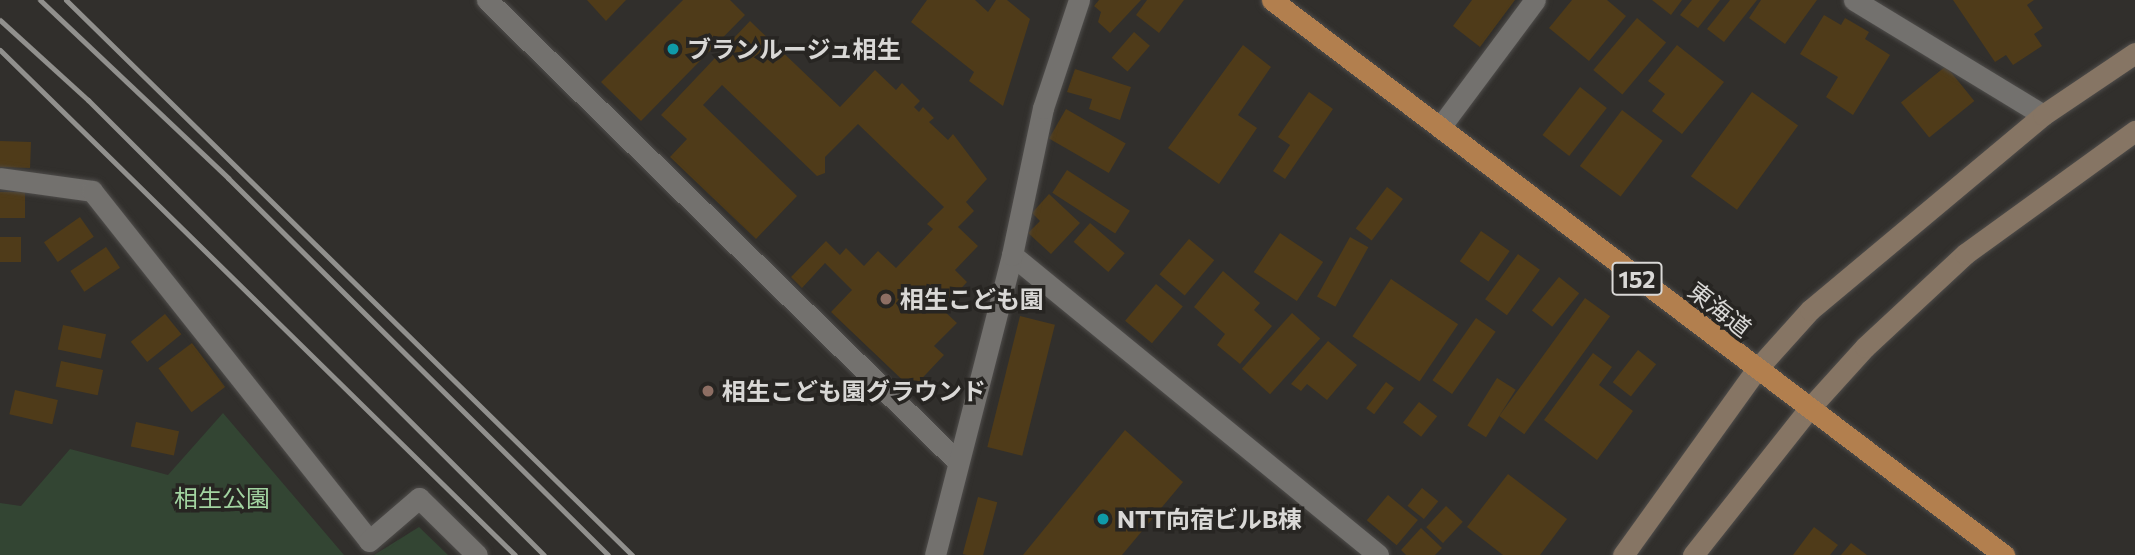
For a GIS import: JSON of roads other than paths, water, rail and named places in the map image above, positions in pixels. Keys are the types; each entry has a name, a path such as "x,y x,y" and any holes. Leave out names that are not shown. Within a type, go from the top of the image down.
{"highway":[{"name":"東海道","path":"1272,0 1441,126 1807,411 2004,555"}],"street":[{"path":"487,0 956,458"},
{"path":"935,555 956,458 1012,255 1043,108 1079,0"},
{"path":"1441,126 1535,0"},
{"path":"1854,0 2043,115"},
{"path":"1623,555 1756,370 1810,310 1904,226 2043,115 2135,53"},
{"path":"1693,555 1807,411 1866,347 1965,254 2135,131"},
{"path":"0,178 92,191 369,541 419,498 477,555"},
{"path":"1012,255 1378,555"}],"railway":[{"path":"40,0 228,178 608,555"},
{"path":"66,0 632,555"},
{"path":"0,20 88,100 544,555"},
{"path":"0,50 515,555"}],"place":[{"name":"ブランルージュ相生","path":"673,49"},
{"name":"相生こども園","path":"886,299"},
{"name":"相生こども園グラウンド","path":"708,391"},
{"name":"NTT向宿ビルB棟","path":"1103,519"}],"park label":[{"name":"相生公園","path":"222,498"}]}
